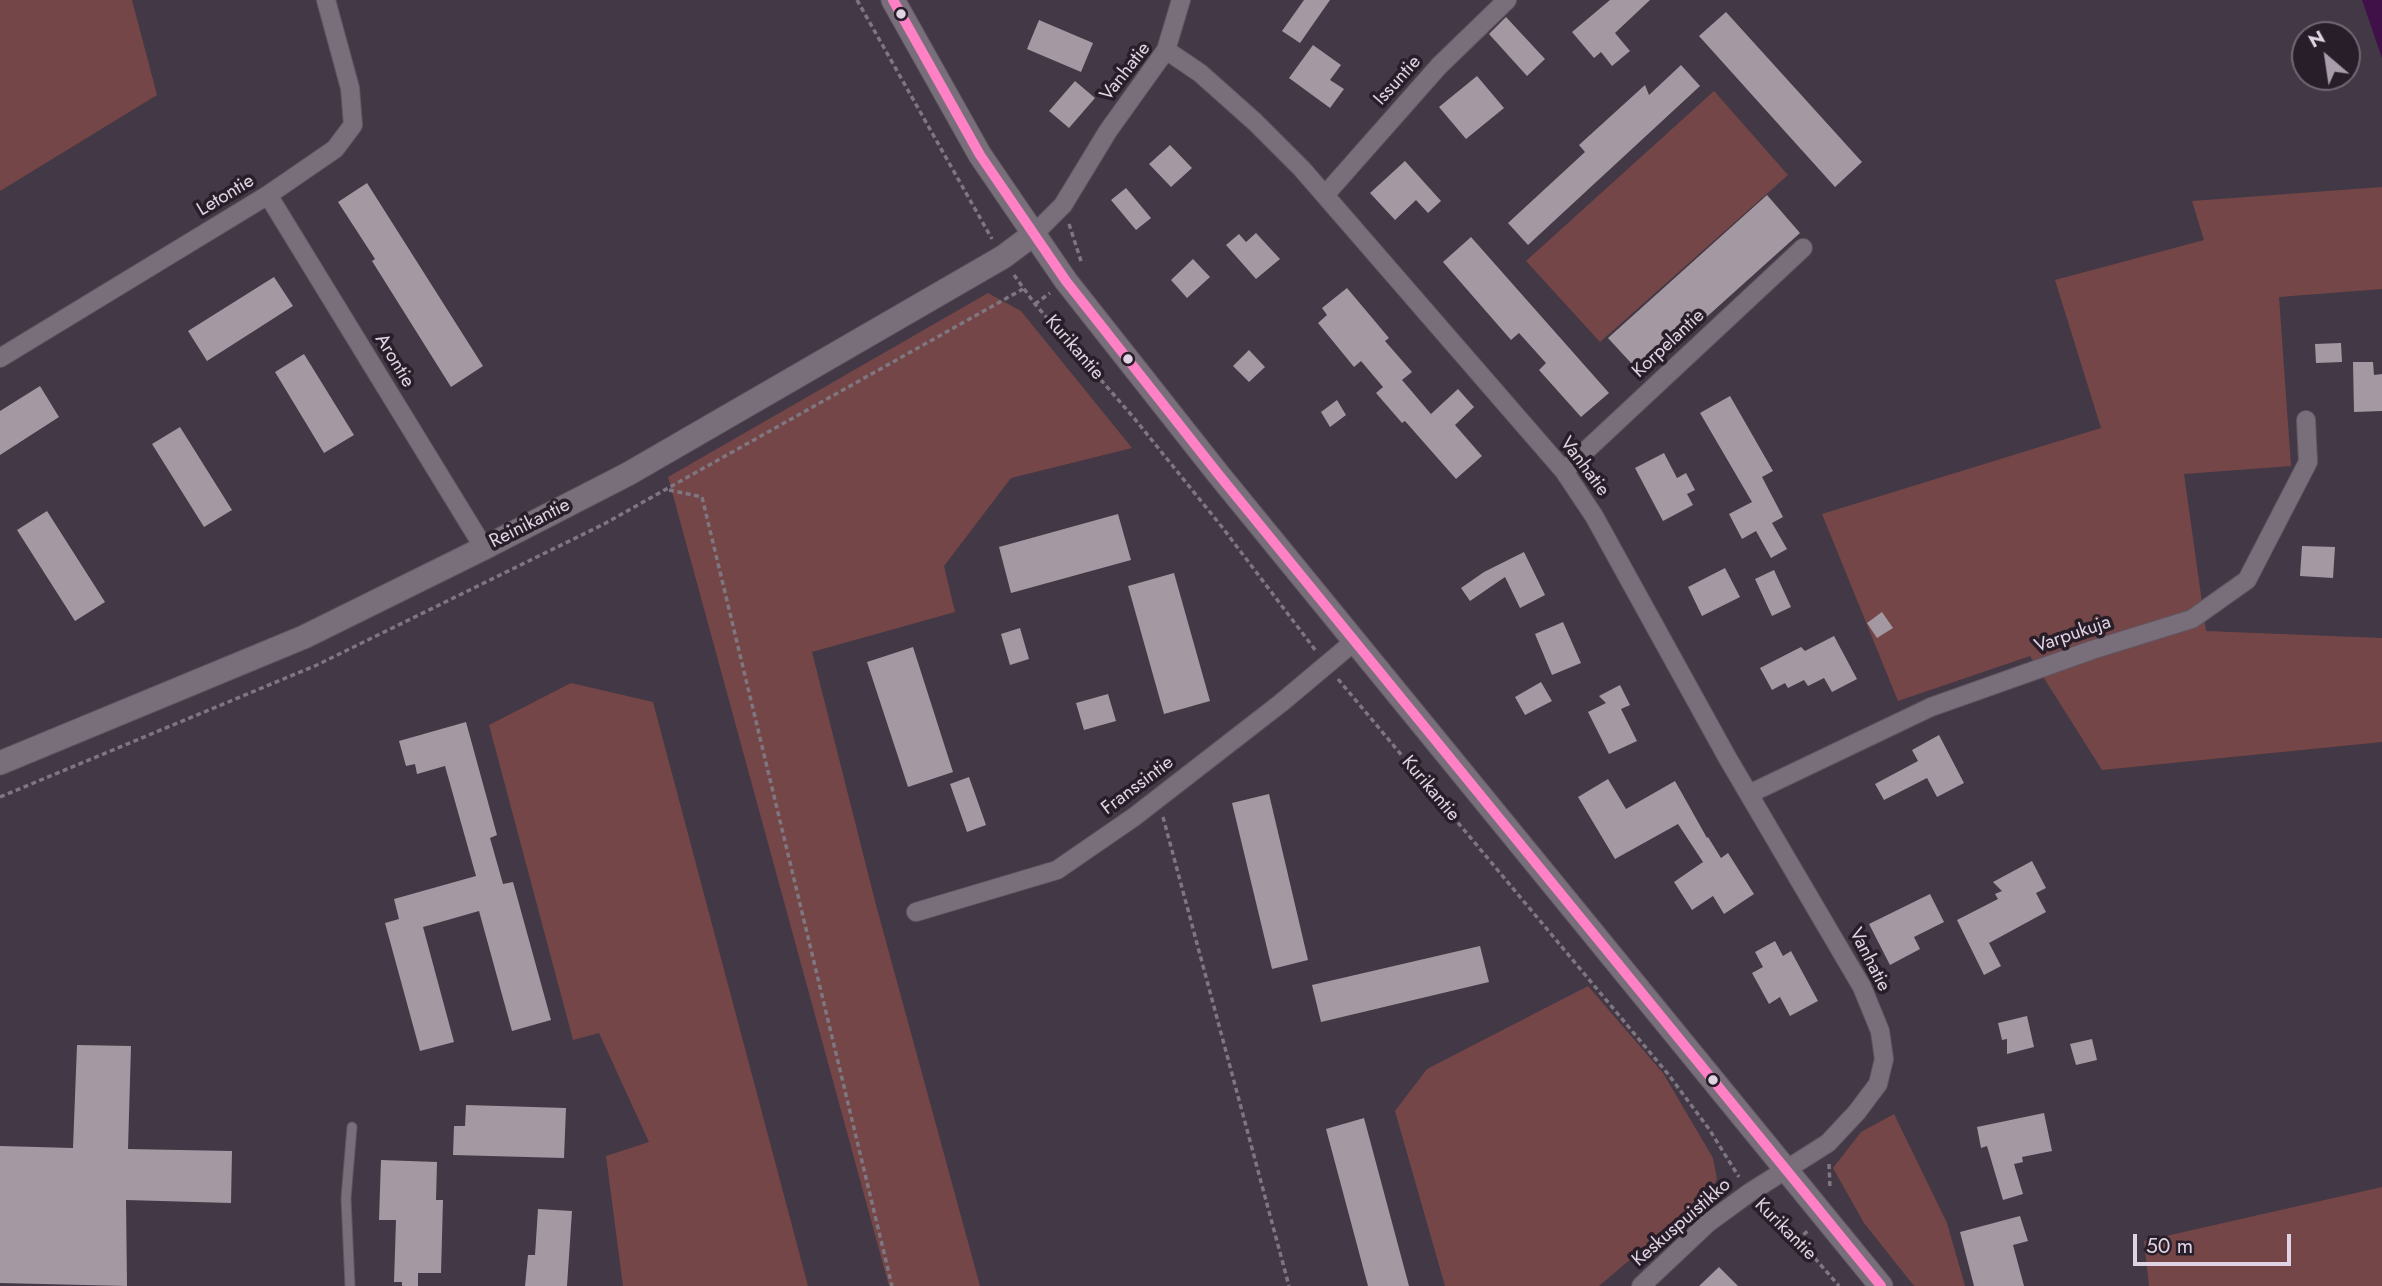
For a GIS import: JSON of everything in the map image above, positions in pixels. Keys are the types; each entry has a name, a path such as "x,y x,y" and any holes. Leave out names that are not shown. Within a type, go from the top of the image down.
{"street":[{"name":"Letontie","path":"0,358 268,195 335,149 353,125 350,88 326,0"},
{"name":"Kurikantie","path":"893,0 980,155 1066,281 1219,475 1881,1286"},
{"path":"1166,50 1181,0"},
{"name":"Issuntie","path":"1325,195 1439,66 1507,0"},
{"name":"Vanhatie","path":"1034,234 1063,205 1108,131 1166,50 1200,73 1302,169 1564,471 1594,516 1749,794 1862,987 1880,1031 1884,1059 1878,1084 1828,1143 1785,1170"},
{"name":"Arontie","path":"268,195 484,548"},
{"name":"Reinikantie","path":"0,763 304,636 484,548 628,474 1003,257 1034,234"},
{"name":"Korpelantie","path":"1564,471 1803,248"},
{"name":"Varpukuja","path":"1749,794 1931,707 2092,650 2192,619 2247,580 2308,462 2306,420"},
{"name":"Franssintie","path":"916,912 1056,870 1158,798 1281,703 1356,640"},
{"name":"Keskuspuistikko","path":"1641,1286 1708,1223 1785,1170"}],"lane":[{"path":"350,1286 346,1198 352,1127"}],"path":[{"path":"857,0 1003,257"},
{"name":"Kurikantie","path":"1023,289 1134,418 1326,664 1668,1074 1709,1129 1762,1212 1805,1248 1839,1286"},
{"path":"667,490 702,497 892,1286"},
{"path":"1158,798 1289,1286"}],"shaded area":[{"path":"0,0 132,0 157,95 0,191"},
{"path":"2362,0 2382,0 2382,58"},
{"path":"1714,91 1788,175 1600,342 1526,261"},
{"path":"2382,187 2382,289 2279,297 2291,466 2184,474 2206,631 2382,638 2382,742 2102,770 2030,656 1898,701 1822,514 2101,428 2055,280 2204,240 2192,201"},
{"path":"988,293 1021,311 1132,448 1011,478 944,566 955,612 812,652 876,905 980,1286 889,1286 668,477"},
{"path":"571,683 653,702 808,1286 623,1286 606,1156 649,1142 599,1033 573,1040 489,725"},
{"path":"1588,986 1663,1073 1713,1158 1717,1179 1710,1192 1599,1286 1445,1286 1395,1111 1427,1069"},
{"path":"1894,1114 1947,1223 1965,1286 1914,1286 1864,1223 1833,1168 1861,1132"},
{"path":"2382,1187 2382,1286 2149,1286 2144,1241"}],"building":[{"path":"1304,0 1330,0 1300,43 1282,31"},
{"path":"1610,0 1650,0 1615,33 1630,51 1612,66 1601,52 1594,58 1572,32"},
{"path":"1726,12 1862,162 1835,187 1699,36"},
{"path":"1506,17 1545,59 1527,76 1489,34"},
{"path":"1039,20 1093,43 1081,72 1027,49"},
{"path":"1313,45 1341,65 1330,80 1344,89 1330,108 1289,78"},
{"path":"1681,65 1700,86 1528,245 1508,223 1585,152 1579,145 1645,85 1649,95"},
{"path":"1477,76 1504,108 1466,139 1439,107"},
{"path":"1075,81 1095,98 1069,128 1049,111"},
{"path":"1170,145 1192,168 1171,187 1149,164"},
{"path":"1405,161 1441,201 1428,213 1416,200 1395,220 1370,193"},
{"path":"367,183 483,366 451,387 338,202"},
{"path":"1126,188 1151,218 1136,230 1111,200"},
{"path":"1767,195 1800,233 1642,375 1608,338"},
{"path":"1256,233 1280,259 1256,279 1226,245 1239,234 1246,242"},
{"path":"1471,237 1609,393 1581,417 1539,370 1546,363 1519,333 1511,340 1443,262"},
{"path":"1193,259 1210,277 1187,298 1171,280"},
{"path":"274,277 293,306 207,361 188,331"},
{"path":"1347,288 1389,338 1385,341 1412,372 1402,380 1431,414 1458,389 1474,407 1455,425 1482,456 1456,479 1405,421 1402,423 1376,393 1383,387 1361,361 1354,367 1318,323 1327,315 1322,308"},
{"path":"2341,343 2342,362 2316,363 2315,344"},
{"path":"1249,350 1265,367 1249,382 1233,366"},
{"path":"304,354 354,435 324,453 275,372"},
{"path":"2353,362 2373,362 2374,375 2382,374 2382,411 2354,412"},
{"path":"40,386 59,417 0,455 0,411"},
{"path":"1730,396 1773,471 1762,477 1783,517 1772,523 1787,549 1771,558 1756,531 1742,539 1729,514 1752,502 1700,413"},
{"path":"1337,400 1346,415 1330,427 1321,412"},
{"path":"180,427 232,510 204,527 152,444"},
{"path":"1664,453 1677,478 1686,473 1695,490 1687,494 1693,505 1663,521 1635,468"},
{"path":"47,511 105,602 75,621 17,530"},
{"path":"1118,514 1131,560 1011,593 999,547"},
{"path":"2302,546 2335,547 2333,578 2300,576"},
{"path":"1524,552 1545,595 1520,608 1505,577 1470,601 1461,588 1484,572"},
{"path":"1725,568 1740,597 1702,616 1688,587"},
{"path":"1774,570 1791,607 1772,616 1755,579"},
{"path":"1174,573 1210,701 1164,714 1128,586"},
{"path":"1882,612 1893,628 1877,638 1867,623"},
{"path":"1563,622 1581,663 1552,675 1535,634"},
{"path":"1020,628 1029,659 1010,665 1001,634"},
{"path":"1834,636 1857,679 1832,692 1824,678 1808,686 1804,680 1788,688 1785,683 1772,690 1760,668 1801,647 1805,651"},
{"path":"913,647 953,772 908,787 867,662"},
{"path":"1541,682 1552,701 1525,715 1515,697"},
{"path":"1620,685 1630,705 1621,709 1637,741 1609,754 1588,712 1606,703 1599,696"},
{"path":"1108,694 1116,721 1084,730 1076,703"},
{"path":"466,722 497,835 490,838 503,884 513,882 551,1020 512,1031 479,911 423,927 454,1042 420,1051 385,923 399,919 394,899 476,876 445,766 417,774 415,764 406,766 399,741"},
{"path":"1939,735 1964,783 1937,797 1927,778 1884,800 1875,784 1918,761 1912,750"},
{"path":"969,777 986,825 967,832 950,784"},
{"path":"1608,779 1626,809 1675,781 1707,838 1721,858 1728,853 1754,894 1724,914 1713,896 1692,910 1674,882 1703,862 1678,824 1615,859 1578,797"},
{"path":"1269,794 1308,960 1272,969 1232,803"},
{"path":"2032,861 2046,888 2036,893 2046,912 1989,943 2001,966 1984,975 1957,920 1998,899 1995,894 2002,891 1993,882"},
{"path":"1930,894 1944,922 1914,937 1920,949 1890,965 1869,924"},
{"path":"1775,941 1783,956 1791,951 1818,1001 1790,1016 1780,997 1769,1004 1752,973 1763,967 1755,952"},
{"path":"1480,946 1489,982 1321,1022 1312,985"},
{"path":"2027,1016 2034,1047 2007,1054 2007,1039 2002,1040 1998,1023"},
{"path":"2092,1039 2097,1060 2076,1065 2070,1044"},
{"path":"77,1045 131,1046 128,1149 232,1151 231,1203 126,1200 127,1286 0,1283 0,1146 73,1148"},
{"path":"466,1105 566,1108 564,1158 453,1155 454,1126 465,1126"},
{"path":"2044,1113 2052,1151 2022,1157 2023,1162 2014,1164 2023,1194 2003,1200 1987,1146 1981,1148 1977,1127"},
{"path":"1364,1118 1409,1286 1368,1286 1326,1129"},
{"path":"381,1160 437,1162 436,1200 443,1200 441,1273 418,1273 418,1286 402,1286 402,1282 394,1282 396,1220 379,1220"},
{"path":"538,1209 572,1211 567,1286 525,1286 528,1255 535,1255"},
{"path":"2020,1216 2028,1241 2013,1245 2024,1286 1974,1286 1960,1232"},
{"path":"1719,1267 1738,1286 1699,1286"}],"transit line":[{"path":"893,0 980,155 1066,281 1219,475 1881,1286"}]}
